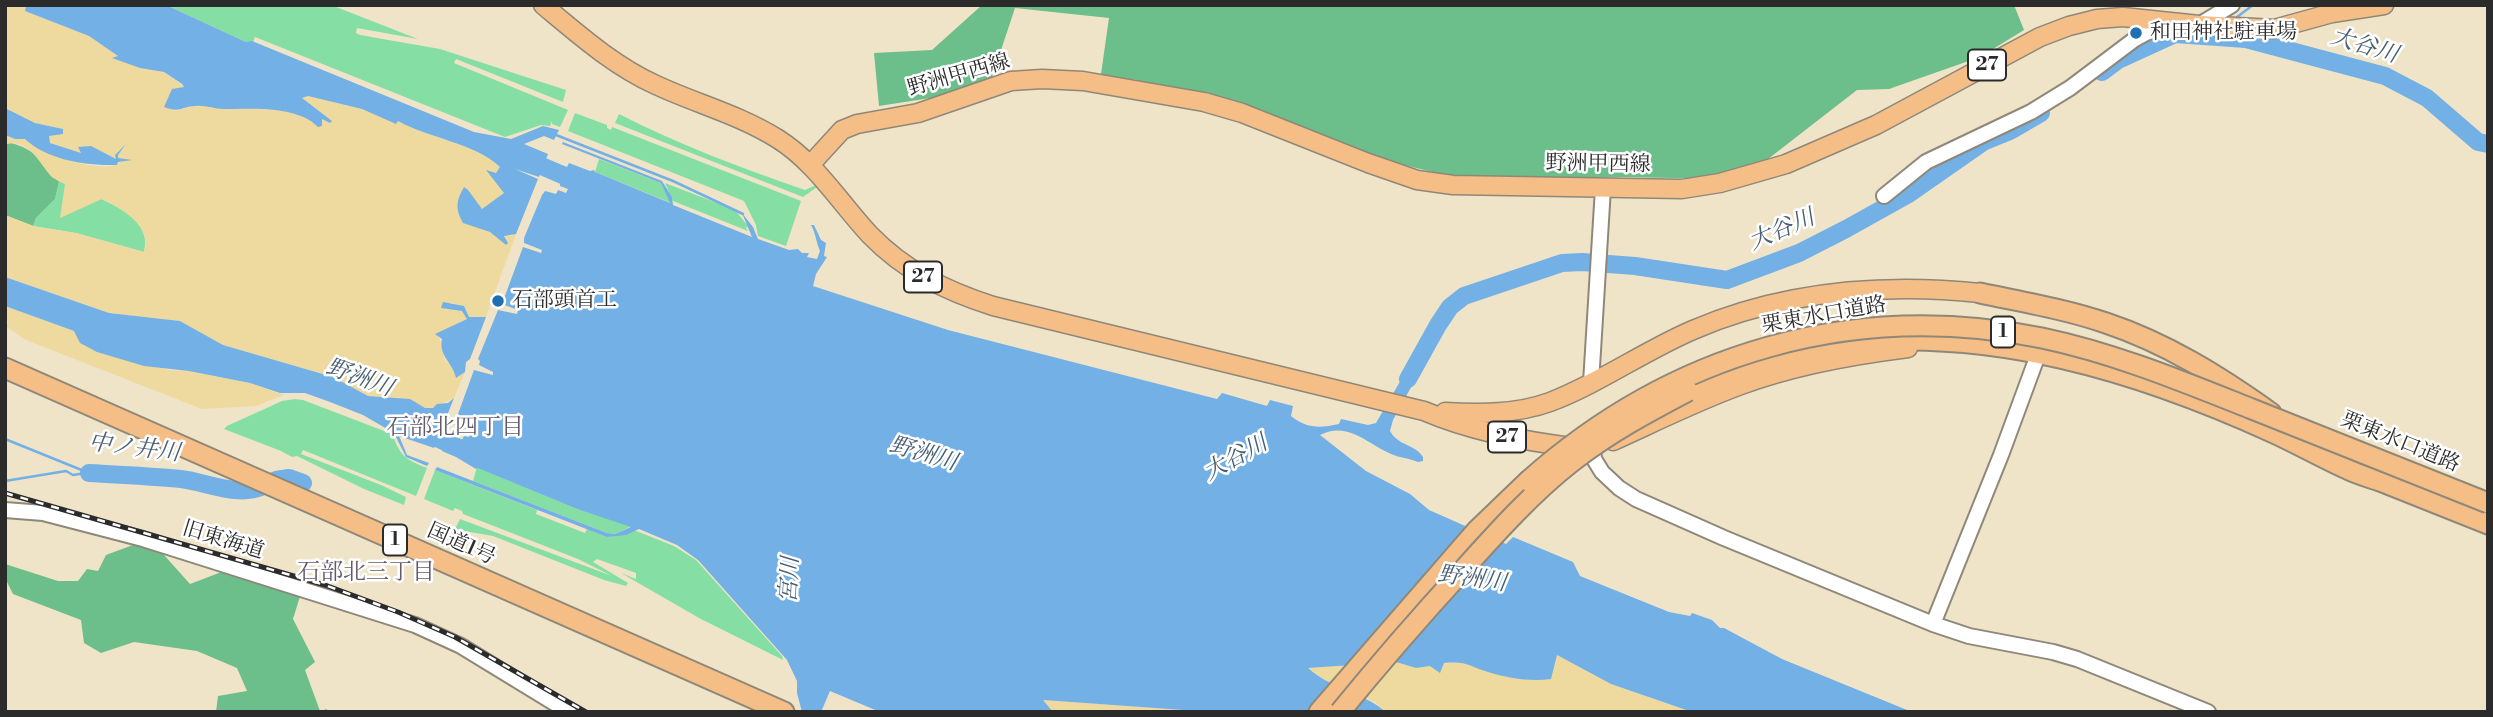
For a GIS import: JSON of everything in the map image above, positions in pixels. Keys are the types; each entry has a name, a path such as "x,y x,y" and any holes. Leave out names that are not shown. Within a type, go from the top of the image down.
{"highway":[{"name":"1","path":"1980,293 2106,323 2147,339 2220,377 2286,423 2378,480"},
{"name":"栗東水口道路","path":"1319,712 1477,530 1549,462 1587,432 1635,402 1716,363 1764,348 1851,330 1903,326 1947,327 2044,338 2123,361 2198,388 2488,503"},
{"name":"栗東水口道路","path":"1340,712 1440,595 1543,487 1593,446 1653,409 1721,377 1773,360 1838,344 1957,342 2039,352 2077,361 2144,382 2274,433 2347,469 2488,524"},
{"name":"国道1号","path":"5,368 785,712"}],"main road":[{"name":"27","path":"543,5 624,69 655,85 737,117 780,140 810,165 870,235 898,261 955,293 993,306 1416,410 1524,441 1593,449"},
{"name":"野洲甲西線","path":"810,165 842,130 857,124 918,113 1011,81 1042,79 1083,81 1204,102 1242,113 1417,180 1453,185 1682,189 1720,183 1786,164 1876,125 2040,37 2069,26 2133,11 2174,27 2199,25 2274,29 2332,13 2384,5"},
{"name":"27","path":"1416,410 1489,413 1548,402 1591,383 1630,360 1694,329 1803,297 1886,288 1931,288 1980,293"},
{"path":"1593,449 1694,404 1772,374 1874,352 1957,342"}],"street":[{"path":"2199,25 2232,5"},
{"path":"1884,196 1926,162 2031,112 2070,88 2135,39 2174,27"},
{"path":"1591,383 1603,188"},
{"path":"1933,624 2039,352"},
{"path":"1593,449 1594,459 1602,472 1636,499 1724,538 1933,624 1969,636 2077,659 2208,712"},
{"name":"旧東海道","path":"5,510 43,513 143,538 406,621 461,646 569,712"}],"green space":[{"path":"166,5 331,5 418,39 357,28 356,33 360,35 440,49 566,90 563,102 456,59 454,63 568,110 560,127 552,124 552,121 550,126 541,125 505,137 255,37 253,42 246,42"},
{"path":"982,5 2014,5 2024,30 1980,57 1889,89 1857,90 1759,166 1721,179 1623,177 1469,181 1331,147 1250,113 1133,79 1100,81 1109,18 1015,8 988,89 879,106 874,53 932,50"},
{"path":"575,113 607,125 611,130 612,127 801,201 786,246 758,236 756,225 744,201 568,131"},
{"path":"619,114 688,146 758,173 805,190 817,187 803,197 615,123"},
{"path":"11,143 34,154 59,181 55,199 36,218 33,226 5,215 5,144"},
{"path":"599,159 661,183 671,203 595,172"},
{"path":"59,181 116,206 129,215 140,226 145,238 144,252 76,233 33,226 36,218 55,199"},
{"path":"665,183 735,210 748,226 748,231 673,201"},
{"path":"295,399 392,434 405,456 427,468 416,496 303,450 301,454 406,497 404,505 364,489 297,456 292,457 224,429 282,401"},
{"path":"477,467 577,509 632,526 615,534 607,533 473,481"},
{"path":"435,470 537,510 536,514 585,533 587,529 607,537 634,530 674,546 696,560 783,660 699,618 621,573 636,579 636,573 597,559 593,562 628,583 626,586 604,580 493,536 453,529 460,519 612,576 578,559 463,514 455,508 453,511 424,499"},
{"path":"141,542 156,546 190,584 232,568 302,590 293,619 315,662 305,670 320,711 327,709 327,712 216,712 218,696 247,691 237,668 197,651 134,642 101,653 84,643 81,620 13,594 5,578 5,564 58,581 78,581 87,569 98,571 106,555"}],"sand":[{"path":"5,5 26,5 25,11 89,36 118,56 117,58 140,68 164,72 184,87 164,106 175,111 197,105 222,109 239,107 284,111 320,118 330,123 331,120 301,98 308,96 362,109 396,124 398,121 464,146 500,167 496,173 488,171 505,192 482,210 480,228 506,244 505,234 516,234 486,317 469,317 466,309 453,303 443,303 445,310 451,308 463,311 468,319 439,336 445,360 453,367 456,378 465,372 454,398 433,408 425,408 401,398 368,396 333,377 223,345 180,321 109,313 5,277 5,215 36,227 76,233 144,252 146,243 140,226 134,220 102,199 60,218 65,184 51,176 27,148 13,143 5,144 5,135 25,139 42,150 94,166 115,165 124,160 118,158 118,155 126,145 115,155 117,159 82,154 49,142 49,136 63,129 35,123 5,108"},
{"path":"5,306 74,331 167,370 189,371 250,383 284,395 256,406 202,409 26,340 5,326 9,322 5,319"},
{"path":"1557,655 1611,684 1692,712 1386,712 1375,702 1325,681 1307,668 1396,662 1416,668 1463,661 1487,672"},
{"path":"1042,700 1211,712 1053,712"}],"water":[{"path":"26,5 166,5 246,42 252,41 474,132 511,139 543,126 559,130 554,140 544,136 524,144 548,154 539,177 515,169 538,179 516,234 504,236 508,243 506,245 490,232 463,223 459,213 458,201 464,187 482,209 504,193 486,170 496,173 500,167 477,152 398,121 396,124 362,109 308,96 302,98 332,121 330,123 322,119 322,126 318,127 298,115 273,110 199,106 169,109 164,107 172,89 184,87 182,84 164,72 140,68 112,58 118,56 89,36 25,11"},
{"path":"5,108 35,123 63,129 63,134 49,136 50,143 81,153 78,147 91,146 116,159 115,155 126,144 118,158 132,160 118,162 117,165 93,164 56,157 25,139 5,135"},
{"name":"宮川","path":"563,142 662,181 672,197 673,205 752,237 742,213 758,239 789,250 798,249 802,253 809,253 807,257 817,259 820,251 811,225 814,225 821,240 826,243 824,256 827,257 816,274 813,286 948,330 1217,399 1222,393 1267,406 1270,400 1293,406 1291,416 1308,425 1320,427 1339,424 1341,419 1368,425 1376,423 1409,366 1412,367 1417,359 1422,361 1418,369 1420,371 1393,420 1390,431 1397,440 1420,453 1423,461 1394,455 1348,432 1330,431 1320,435 1366,471 1410,494 1429,510 1506,544 1513,537 1573,562 1580,576 1669,612 1690,616 1692,613 1712,620 1720,628 1782,659 1912,712 1692,712 1611,684 1557,655 1551,679 1543,680 1511,678 1458,663 1444,663 1440,673 1430,666 1416,668 1396,662 1308,668 1386,712 1211,712 1043,700 1053,712 880,712 830,691 821,712 802,712 797,681 787,660 698,560 677,545 639,529 626,535 607,537 435,470 437,467 607,533 615,534 631,527 476,469 442,451 448,437 461,442 464,436 469,437 466,429 454,425 474,370 493,375 493,372 479,365 478,359 498,310 517,314 518,310 502,304 523,247 541,253 542,250 524,243 524,238 542,195 545,191 556,194 558,190 566,193 568,189 549,177 555,163 567,167 569,163 594,170 670,203 661,183 562,144"},
{"path":"5,277 109,313 180,321 223,345 333,377 368,396 410,399 425,408 448,403 454,398 444,423 418,414 443,426 434,448 399,436 407,455 429,463 427,466 406,457 394,433 363,415 305,393 280,393 250,383 189,371 144,366 97,352 80,343 74,331 5,306"},
{"path":"443,302 464,306 469,317 486,317 470,359 466,362 465,372 456,378 442,350 442,339 435,334 467,319 462,311 441,308"}],"waterway":[{"path":"2233,20 2253,5"},
{"name":"大谷川","path":"2102,72 2118,60 2175,34 2246,39 2385,76 2427,98 2478,142 2488,144"},
{"name":"大谷川","path":"1408,379 1450,307 1464,296 1562,263 1635,266 1727,280 1799,253 1846,229 1907,195 1983,142 2010,131 2041,113"},
{"path":"556,135 673,181 743,214"},
{"path":"523,158 574,180"},
{"name":"野洲川","path":"417,429 468,452"},
{"name":"中ノ井川","path":"5,439 89,473"},
{"path":"5,481 66,471 73,475 86,473"},
{"name":"中ノ井川","path":"89,473 181,479 232,490 261,487"},
{"name":"中ノ井川","path":"276,480 289,478 303,483"}],"railway":[{"path":"5,493 325,585 398,612 455,637 586,712"}],"place":[{"name":"和田神社駐車場","path":"2136,33"},
{"name":"石部頭首工","path":"498,301"}],"district":[{"name":"石部北四丁目","path":"455,428"},
{"name":"石部北三丁目","path":"366,573"}]}
